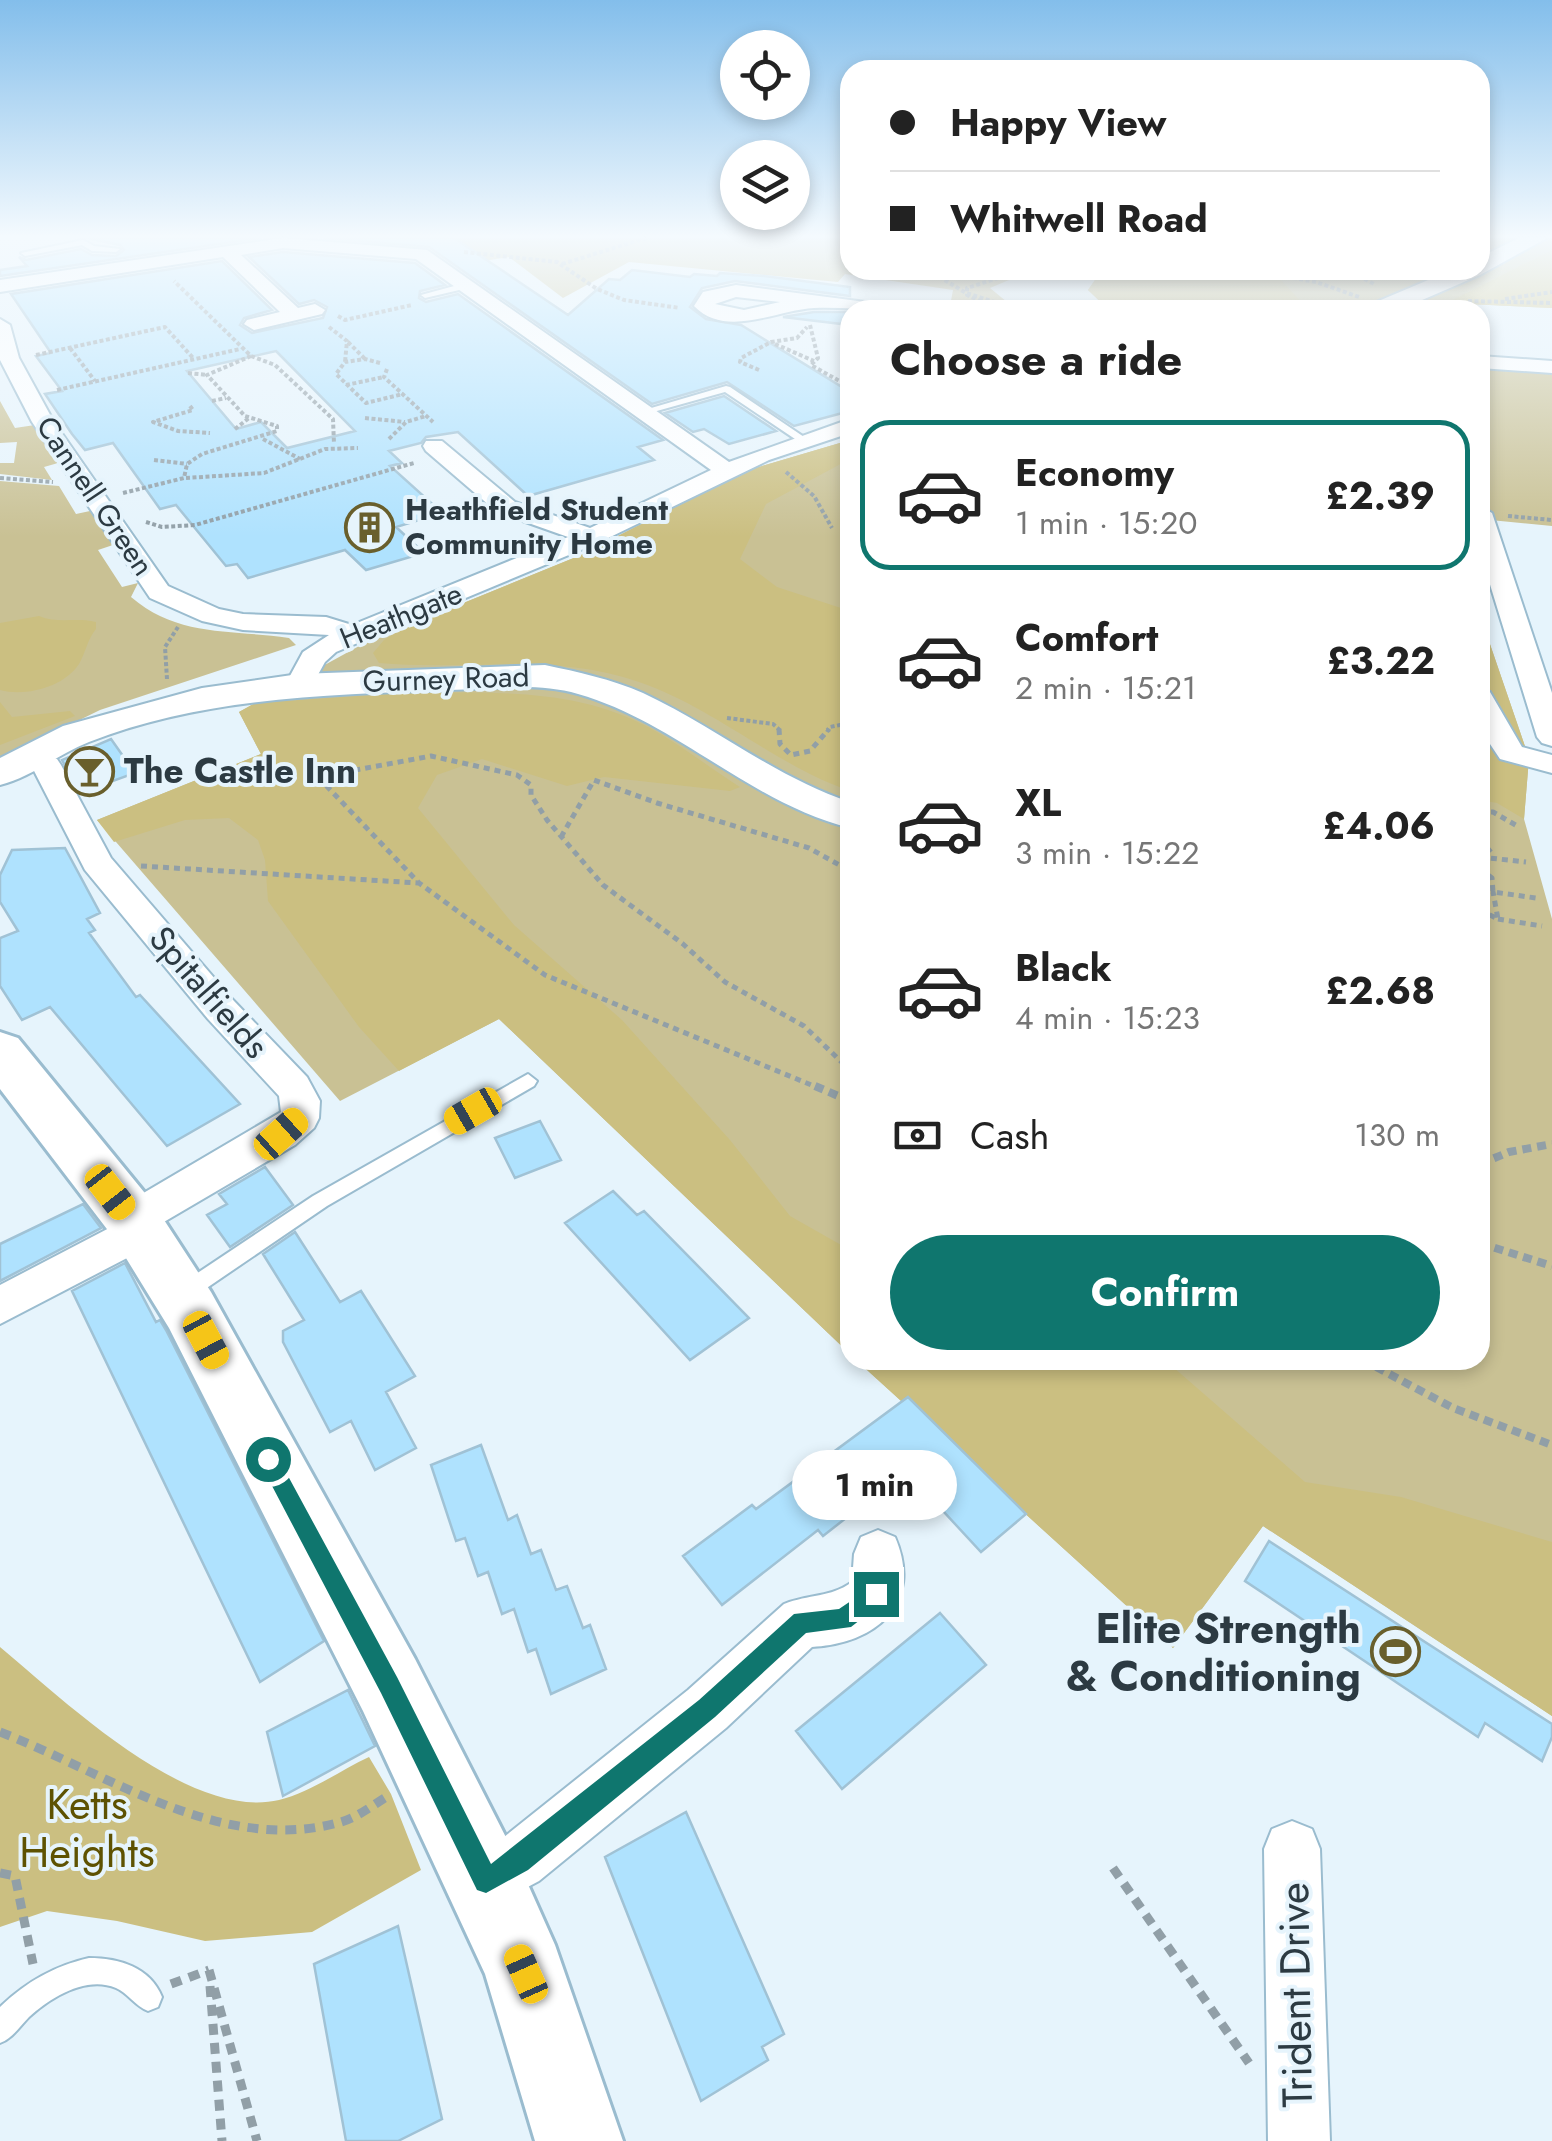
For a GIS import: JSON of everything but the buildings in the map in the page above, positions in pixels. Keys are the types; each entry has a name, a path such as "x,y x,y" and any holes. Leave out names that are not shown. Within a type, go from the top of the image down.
{"main road":[{"path":"0,1050 136,1226 181,1295 432,1770 486,1881 526,1974 580,2141"}],"street":[{"name":"Cannell Green","path":"4,338 10,360 30,396 159,592 206,614 243,622 326,625 353,636"},
{"path":"540,338 726,470"},
{"path":"1490,363 1552,367"},
{"name":"Heathgate","path":"299,685 318,652 591,538 761,455 840,429"},
{"path":"436,436 506,507 591,538"},
{"path":"1490,545 1552,737"},
{"name":"Gurney Road","path":"17,772 76,734 249,690 545,676 604,688 633,699 770,784 840,813"},
{"path":"1490,723 1511,753 1552,764"},
{"name":"Spitalfields","path":"0,1306 281,1134 300,1118 301,1101 294,1087 222,1010 17,772"},
{"path":"486,1881 519,1861 707,1708 802,1622 843,1620 876,1594 878,1554"},
{"name":"Trident Drive","path":"1292,1848 1299,2130"}],"lane":[{"path":"643,414 726,389 802,440"},
{"path":"181,1295 320,1200 528,1081"},
{"path":"0,2029 14,2009 37,1990 94,1973 124,1976 148,1997"}],"path":[{"path":"10,360 116,338"},
{"path":"175,338 194,360"},
{"path":"231,338 250,356 274,364 332,419 334,444"},
{"path":"342,338 365,360"},
{"path":"759,370 740,360 771,342 797,338"},
{"path":"812,338 815,362 811,365 840,381"},
{"path":"347,342 345,362 336,374 346,385 366,403 402,394"},
{"path":"771,342 815,362"},
{"path":"70,348 95,381"},
{"path":"30,396 241,349"},
{"path":"188,373 206,375 250,356"},
{"path":"345,362 380,363"},
{"path":"346,385 384,377 390,372 387,369"},
{"path":"154,460 187,464 202,454 277,431 277,426 249,418 206,375"},
{"path":"113,522 138,516 162,527 195,525 408,468 436,436 427,416 384,377"},
{"path":"212,401 227,398"},
{"path":"190,406 193,410 153,422 178,431 210,433"},
{"path":"366,418 406,422 427,416"},
{"path":"242,444 234,431 249,418"},
{"path":"390,439 406,422"},
{"path":"263,438 302,460"},
{"path":"0,478 93,492 184,478 248,477 302,460 334,444 358,448"},
{"path":"761,455 805,484 820,502 832,528"},
{"path":"184,478 187,464"},
{"path":"170,707 162,694 170,675 165,648 169,636 176,628 206,614"},
{"path":"680,726 736,718 773,724 782,732 780,744 791,755 806,754 816,748 830,727 840,725"},
{"path":"840,1060 804,1026 725,982 683,944 612,894 538,807 531,784 506,772 431,756 318,778 419,883 545,975 840,1098"},
{"path":"561,837 594,780 628,796 784,840 840,864"},
{"path":"1490,812 1518,826"},
{"path":"1490,852 1494,857"},
{"path":"1490,857 1526,862"},
{"path":"97,863 419,883"},
{"path":"1490,876 1498,919"},
{"path":"1490,892 1536,898"},
{"path":"1490,915 1542,926"},
{"path":"1490,1160 1508,1152 1552,1144"},
{"path":"1490,1248 1552,1266"},
{"path":"1381,1371 1452,1408 1552,1445"},
{"path":"0,1732 122,1789 216,1820 292,1832 344,1821 432,1770"},
{"path":"1114,1868 1281,2110 1299,2130"},
{"path":"0,1873 15,1876 37,1990"},
{"path":"222,2141 209,1970 257,2141"}],"shaded area":[{"path":"1490,370 1552,374 1552,526 1490,520"},
{"path":"0,401 15,428 35,425 58,463 44,467 52,480 0,474 0,463 14,463 17,442 0,443"},
{"path":"840,443 840,1344 499,1019 340,1101 97,820 261,754 239,712 361,645 581,555 742,472"},
{"path":"0,481 59,486 76,514 90,511 113,545 98,550 122,587 138,583 131,597 149,610 187,626 289,638 296,645 100,710 0,759"},
{"path":"1490,644 1529,758 1524,819 1552,919 1552,1716 1263,1526 1173,1648 867,1370 1490,1370"}],"green space":[{"path":"840,443 840,464 766,504 740,559 777,587 840,608 840,787 796,767 693,706 639,682 607,673 543,665 379,663 373,653 384,640 407,626 581,555 742,472"},
{"path":"39,616 96,622 96,629 79,664 64,679 32,691 0,690 0,623"},
{"path":"1490,644 1529,758 1524,819 1490,802"},
{"path":"403,693 498,693 561,698 621,714 650,728 740,787 730,791 604,777 567,786 482,759 437,775 418,808 514,925 622,1020 730,1140 790,1216 840,1244 840,1344 499,1019 399,1071 359,1027 268,901 265,860 258,840 229,818 185,820 114,842 97,820 261,754 239,712 255,703"},
{"path":"0,702 12,717 70,711 75,716 0,745"},
{"path":"867,1370 1176,1370 1305,1482 1401,1497 1552,1542 1552,1716 1263,1526 1173,1648"},
{"name":"Ketts Heights","path":"0,1647 130,1752 207,1793 244,1802 279,1800 369,1757 391,1794 421,1870 312,1932 205,1941 117,1921 47,1911 0,1927"}],"place":[{"name":"Heathfield Student Community Home","path":"370,527"},
{"name":"The Castle Inn","path":"89,771"},
{"name":"Elite Strength & Conditioning","path":"1396,1652"}],"route":[{"path":"268,1459 389,1685 486,1881 519,1861 707,1708 802,1622 843,1620 876,1594"}]}
